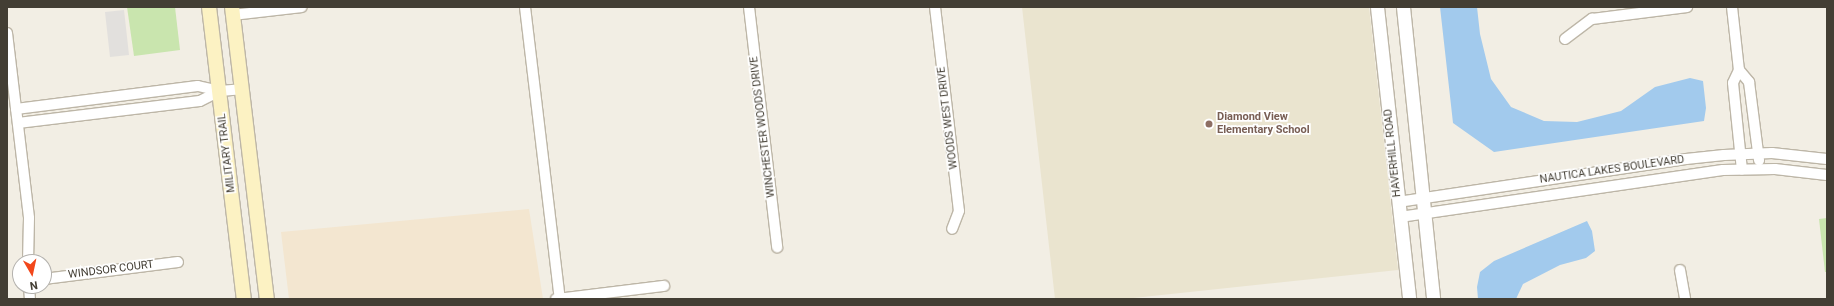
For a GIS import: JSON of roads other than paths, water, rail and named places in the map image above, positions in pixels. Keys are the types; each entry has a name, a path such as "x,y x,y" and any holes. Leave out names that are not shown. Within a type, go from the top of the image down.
{"main road":[{"name":"MILITARY TRAIL","path":"209,7 244,299"},
{"name":"MILITARY TRAIL","path":"232,11 267,299"}],"street":[{"path":"232,11 302,7"},
{"path":"525,7 560,299"},
{"name":"WINCHESTER WOODS DRIVE","path":"749,7 777,247"},
{"name":"WOODS WEST DRIVE","path":"935,7 959,212 952,229"},
{"name":"HAVERHILL ROAD","path":"1377,7 1409,299"},
{"path":"1403,7 1426,213 1433,299"},
{"path":"1565,39 1592,19 1687,7"},
{"path":"1732,7 1739,70 1733,83 1742,170"},
{"path":"7,32 29,218 28,254"},
{"path":"1739,70 1749,82 1760,169"},
{"path":"16,109 198,86 220,91 241,89"},
{"path":"18,123 200,101 220,91"},
{"name":"NAUTICA LAKES BOULEVARD","path":"1398,202 1686,159 1741,154 1796,155 1827,159"},
{"name":"NAUTICA LAKES BOULEVARD","path":"1400,217 1688,174 1760,169 1808,172 1827,175"},
{"name":"WINDSOR COURT","path":"52,277 178,262"},
{"path":"1680,270 1685,299"},
{"path":"556,299 664,286"}],"water":[{"path":"1440,7 1477,7 1480,34 1491,79 1511,107 1544,121 1577,122 1621,111 1655,87 1690,78 1703,81 1706,108 1704,121 1494,152 1453,123"},
{"path":"1587,221 1592,231 1595,251 1586,258 1560,265 1523,284 1516,299 1478,299 1477,287 1480,272 1494,261"}],"place":[{"name":"Diamond View Elementary School","path":"1209,124"}]}
